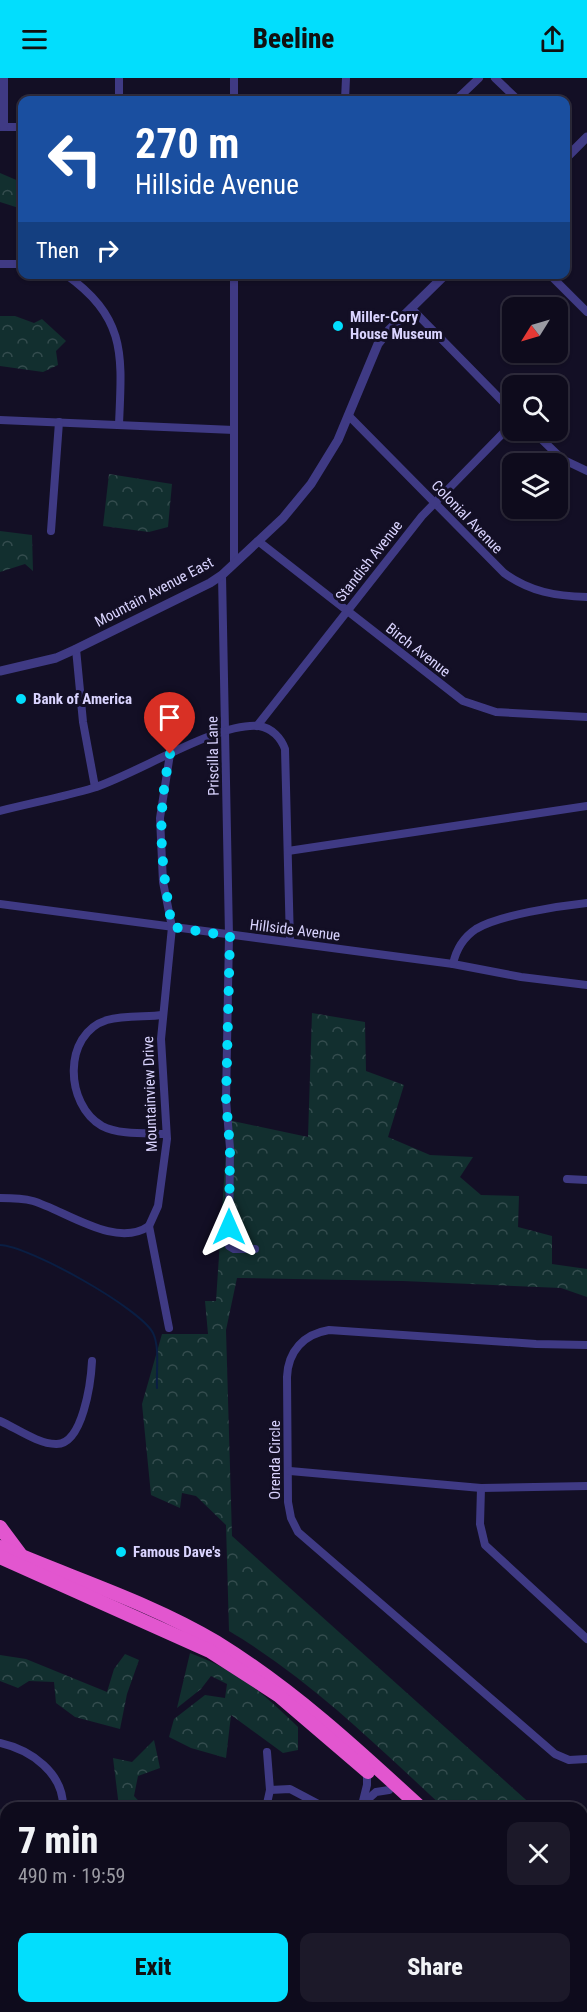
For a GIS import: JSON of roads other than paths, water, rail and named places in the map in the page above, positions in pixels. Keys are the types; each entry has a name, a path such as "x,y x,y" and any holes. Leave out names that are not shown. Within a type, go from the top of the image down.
{"highway":[{"path":"0,1527 20,1554"},
{"path":"0,1547 160,1614 214,1641 297,1697 414,1802"},
{"path":"0,1557 210,1651 278,1695 402,1802"}],"street":[{"path":"4,78 2,127 18,128"},
{"path":"119,78 119,96"},
{"path":"234,78 234,96"},
{"path":"345,96 346,78"},
{"path":"460,96 479,78"},
{"path":"495,78 514,96"},
{"path":"570,151 587,137"},
{"path":"0,264 18,264"},
{"path":"71,279 93,298 114,329 120,347 119,424"},
{"path":"234,279 234,563"},
{"name":"Mountain Avenue East","path":"0,671 49,660 76,649 222,575 290,510 311,484 338,440 378,344 441,279"},
{"path":"554,279 587,312"},
{"path":"411,308 502,401"},
{"name":"Colonial Avenue","path":"349,416 496,566 514,580 546,593 587,597"},
{"path":"0,420 234,430"},
{"path":"51,531 58,422"},
{"name":"Standish Avenue","path":"257,726 434,502 502,434"},
{"path":"543,441 562,459 587,471"},
{"name":"Birch Avenue","path":"258,541 453,694 474,706 510,714 587,717"},
{"name":"Priscilla Lane","path":"222,575 230,936 226,1100 230,1148 229,1246 234,1250 255,1249"},
{"path":"76,649 83,722 94,788"},
{"path":"0,811 94,788 226,730 257,726 271,730 285,749 290,942"},
{"name":"Mountainview Drive","path":"149,1226 158,1206 166,1134 160,1039 172,927 160,850 164,786 170,754"},
{"path":"288,851 587,806"},
{"path":"453,964 461,944 481,927 541,911 587,903"},
{"name":"Hillside Avenue","path":"0,904 453,964 521,977 587,985"},
{"path":"163,1015 108,1020 97,1026 78,1050 74,1081 83,1109 100,1125 111,1130 166,1134"},
{"path":"567,1179 587,1180"},
{"path":"0,1198 30,1200 107,1231 137,1231 149,1226 169,1328"},
{"name":"Orenda Circle","path":"587,1345 536,1344 329,1329 320,1331 299,1344 293,1351 287,1369 289,1513 301,1536 353,1577 555,1754 569,1760 587,1759"},
{"path":"0,1421 54,1444 72,1438 91,1380 92,1361"},
{"path":"290,1471 481,1488 587,1486"},
{"path":"481,1488 480,1524 485,1545 587,1639"},
{"path":"0,1743 10,1745 36,1760 54,1775 62,1790 63,1802"},
{"path":"267,1752 270,1790 267,1802"},
{"path":"362,1802 368,1785 367,1770"},
{"path":"270,1790 290,1789 315,1802"},
{"path":"364,1802 376,1792 389,1790"}],"waterway":[{"path":"0,1245 14,1248 58,1267 107,1294 144,1322 155,1339 157,1388"}],"place":[{"name":"Miller-Cory House Museum","path":"338,326"},
{"name":"Bank of America","path":"21,699"},
{"name":"Famous Dave's","path":"121,1552"}]}
